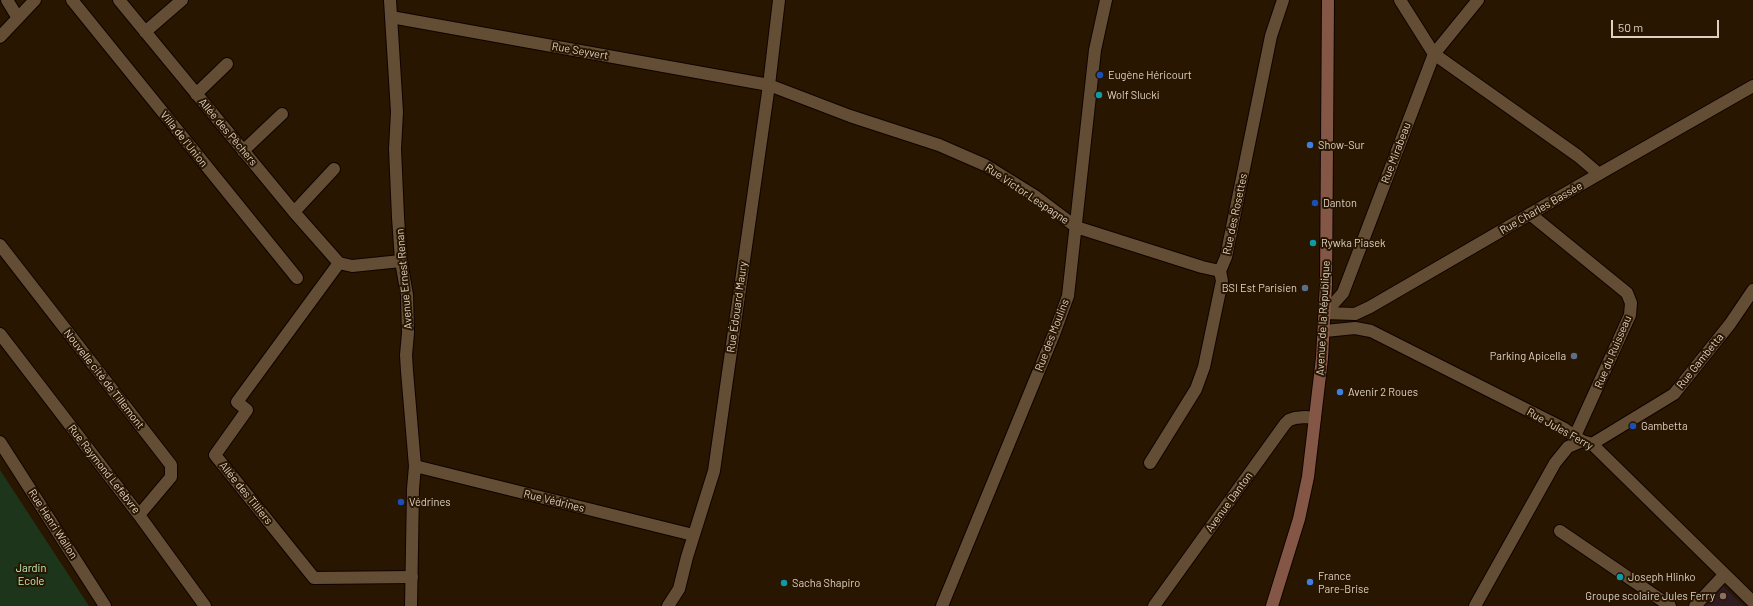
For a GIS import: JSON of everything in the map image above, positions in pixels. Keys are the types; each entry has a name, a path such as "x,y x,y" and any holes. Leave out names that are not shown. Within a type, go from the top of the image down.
{"main road":[{"name":"Avenue de la République","path":"1272,606 1299,519 1308,477 1325,331 1328,0"}],"street":[{"path":"7,0 18,18"},
{"path":"0,37 35,0"},
{"name":"Villa de l'Union","path":"72,0 297,278"},
{"name":"Allée des Pêchers","path":"119,0 294,212 339,263"},
{"path":"145,32 182,0"},
{"name":"Avenue Ernest Renan","path":"390,0 397,112 395,149 401,261 407,295 408,333 406,355 415,466 413,489 411,606"},
{"name":"Rue Édouard Maury","path":"668,606 679,590 693,535 714,471 768,85 778,0"},
{"name":"Rue des Moulins","path":"942,606 1054,334 1068,296 1095,50 1106,0"},
{"name":"Rue des Rosettes","path":"1150,463 1196,390 1204,367 1222,281 1220,271 1226,257 1271,36 1283,0"},
{"path":"1400,0 1434,54 1578,156 1599,174"},
{"name":"Rue Mirabeau","path":"1325,313 1343,293 1434,54 1478,0"},
{"name":"Rue Seyvert","path":"391,17 768,85"},
{"path":"196,94 227,64"},
{"name":"Rue Victor Lespagne","path":"768,85 850,116 939,145 985,165 1035,196 1076,227 1202,267 1220,271"},
{"name":"Rue Charles Bassée","path":"1325,313 1354,314 1370,307 1753,86"},
{"path":"243,151 282,114"},
{"path":"294,212 334,169"},
{"name":"Rue du Ruisseau","path":"1530,214 1627,293 1631,303 1630,314 1583,440"},
{"name":"Nouvelle cité de Tillemont","path":"0,245 171,466 171,477 139,515"},
{"path":"339,263 352,266 401,261"},
{"name":"Allée des Tilliers","path":"339,263 237,402 247,410 215,455 314,578 412,576"},
{"name":"Rue Gambetta","path":"1475,606 1555,463 1568,447 1674,394 1730,324 1753,290"},
{"path":"1340,328 1341,314"},
{"name":"Rue Jules Ferry","path":"1325,331 1340,328 1355,328 1371,331 1564,428 1583,440 1753,602"},
{"name":"Rue Raymond Lefebvre","path":"0,334 139,515 205,606"},
{"name":"Avenue Danton","path":"1154,606 1285,424 1289,420 1295,418 1305,416 1315,418"},
{"name":"Rue Henri Wallon","path":"0,442 105,606"},
{"name":"Rue Védrines","path":"415,466 693,535"},
{"path":"1560,532 1670,606"},
{"path":"1695,606 1724,575"}],"shaded area":[{"name":"Groupe scolaire Jules Ferry","path":"1723,586 1744,606 1704,606"}],"green space":[{"name":"Jardin Ecole","path":"0,470 89,606 0,606"}],"place":[{"name":"Eugène Héricourt","path":"1100,75"},
{"name":"Wolf Slucki","path":"1099,95"},
{"name":"Show-Sur","path":"1310,145"},
{"name":"Danton","path":"1315,203"},
{"name":"Rywka Piasek","path":"1313,243"},
{"name":"BSI Est Parisien","path":"1305,288"},
{"name":"Parking Apicella","path":"1574,356"},
{"name":"Avenir 2 Roues","path":"1340,392"},
{"name":"Gambetta","path":"1633,426"},
{"name":"Védrines","path":"401,502"},
{"name":"Joseph Hlinko","path":"1620,577"},
{"name":"France Pare-Brise","path":"1310,582"},
{"name":"Sacha Shapiro","path":"784,583"},
{"name":"Groupe scolaire Jules Ferry","path":"1723,596"}]}
